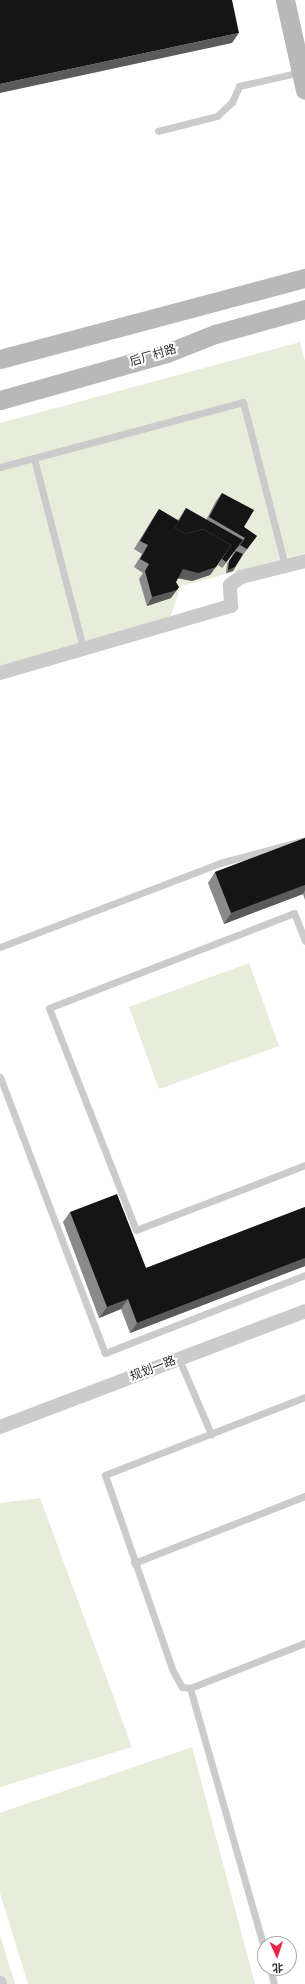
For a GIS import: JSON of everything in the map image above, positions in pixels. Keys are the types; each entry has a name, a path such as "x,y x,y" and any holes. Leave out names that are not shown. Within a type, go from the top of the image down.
{"main road":[{"path":"285,0 303,81"},
{"path":"0,359 305,278"},
{"name":"后厂村路","path":"0,400 167,353 215,334 305,309"}],"street":[{"path":"0,673 231,606 230,585 241,578 305,561"},
{"name":"规划一路","path":"0,1427 305,1311"}],"lane":[{"path":"158,131 217,116 232,102 239,86 303,81"},
{"path":"0,466 244,402 285,566"},
{"path":"34,458 83,648"},
{"path":"0,947 220,864 305,840"},
{"path":"305,941 294,913 49,1008 136,1230 305,1165"},
{"path":"0,1077 105,1354 305,1275"},
{"path":"179,1359 211,1434"},
{"path":"305,1397 105,1475 134,1563 173,1671 182,1687 190,1688 305,1644"},
{"path":"134,1563 305,1496"},
{"path":"190,1688 261,1936"}],"green space":[{"path":"300,342 305,361 305,553 181,586 169,620 0,667 0,423"},
{"path":"249,963 279,1046 159,1089 129,1007"},
{"path":"40,1498 132,1747 0,1787 0,1503"},
{"path":"192,1747 255,1984 28,1984 0,1893 0,1813"},
{"path":"0,1935 15,1984 0,1984"}],"building":[{"path":"0,0 232,0 239,33 0,84"},
{"path":"222,493 254,510 244,527 257,536 247,549 240,545 245,538 209,517"},
{"path":"186,508 243,540 226,562 222,559 231,545 203,529 186,534 175,528"},
{"path":"159,509 179,521 175,528 186,534 203,529 231,545 216,567 198,573 183,569 176,582 179,587 177,590 152,597 145,571 149,564 140,559 148,545 140,541"},
{"path":"236,551 243,554 235,567 228,570 229,561"},
{"path":"305,838 305,885 231,913 215,872"},
{"path":"117,1194 146,1268 305,1207 305,1258 137,1323 128,1299 107,1307 70,1212"}]}
